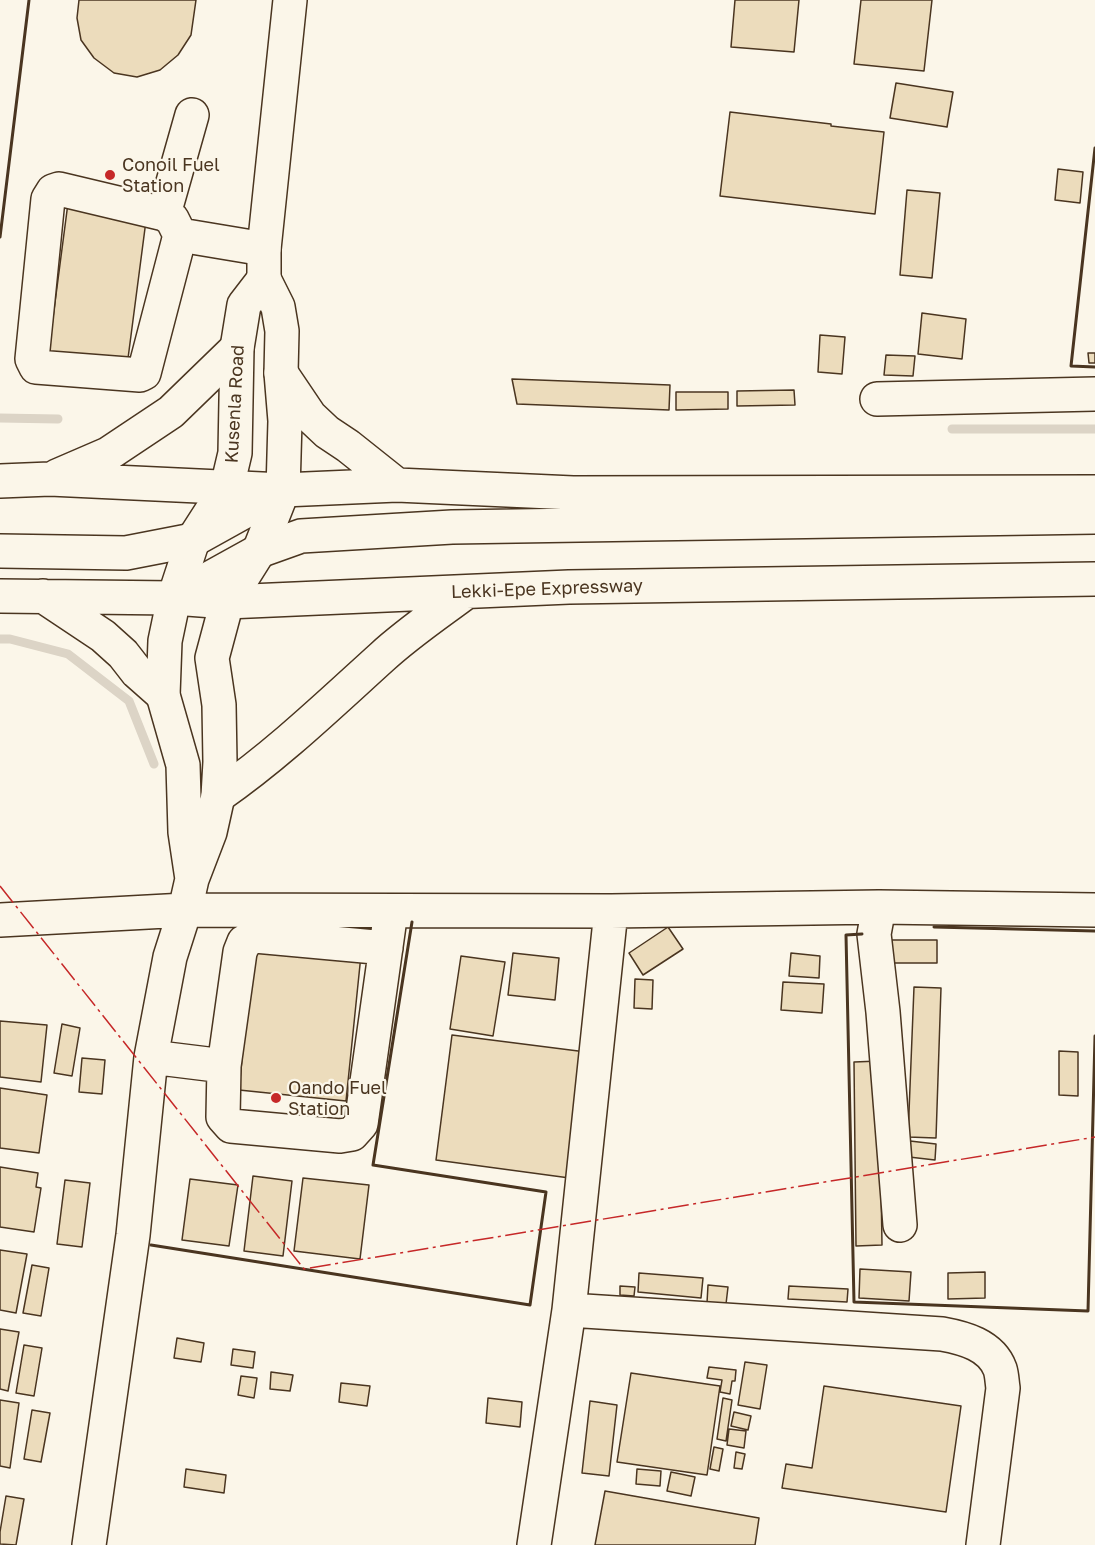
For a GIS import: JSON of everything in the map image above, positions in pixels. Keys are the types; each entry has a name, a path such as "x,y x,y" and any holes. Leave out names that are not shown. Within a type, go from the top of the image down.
{"main road":[{"path":"89,1545 133,1235 151,1057 170,957 188,894 210,832 218,796 219,705 212,658 227,602 259,551 283,490 285,421 280,373 282,331 278,307 264,264 290,0"},
{"path":"192,115 172,224 144,373 137,376 36,367 33,364 48,199 53,191 59,189 172,224 264,264"},
{"name":"Kusenla Road","path":"164,680 165,641 174,598 193,540 228,487 235,453 237,348 244,305 264,264"},
{"path":"50,479 108,454 171,412 237,348"},
{"path":"280,373 310,416 327,432 398,485"},
{"path":"877,399 1095,394"},
{"path":"0,481 50,479 283,490 398,485 573,493 1095,492"},
{"path":"0,551 126,553 193,540 283,490"},
{"path":"174,598 259,551 301,536 452,527 1095,517"},
{"name":"Lekki-Epe Expressway","path":"0,596 174,598 227,602 569,587 1095,579"},
{"path":"218,796 253,771 341,696 384,655 466,592"},
{"path":"44,596 103,636 123,654 137,672 164,680 183,765 188,894"},
{"path":"0,920 188,894 391,911 879,907 1095,910"},
{"path":"879,907 873,934 883,1012 900,1225"},
{"path":"534,1545 569,1310 611,910"},
{"path":"386,948 255,936 244,942 240,952 224,1066 223,1117 231,1126 340,1136 352,1134 361,1124 386,948 391,911"},
{"path":"151,1057 224,1066"},
{"path":"569,1310 942,1334 966,1339 987,1350 1000,1368 1003,1388 983,1545"}],"building":[{"path":"79,0 196,0 191,35 178,55 160,70 137,77 114,73 94,58 81,40 77,18"},
{"path":"735,0 799,0 794,52 731,47"},
{"path":"861,0 932,0 924,71 854,64"},
{"path":"896,83 953,92 947,127 890,118"},
{"path":"730,112 884,132 875,214 720,196"},
{"path":"1058,169 1083,172 1080,203 1055,200"},
{"path":"907,190 940,193 932,278 900,275"},
{"path":"68,203 147,213 127,366 48,356"},
{"path":"922,313 966,319 962,359 918,354"},
{"path":"820,335 845,337 842,374 818,372"},
{"path":"1088,353 1095,353 1095,363 1089,363"},
{"path":"886,355 915,356 913,376 884,375"},
{"path":"512,379 670,385 669,410 517,404"},
{"path":"794,390 795,405 737,406 737,391"},
{"path":"676,392 728,392 728,409 676,410"},
{"path":"668,927 683,949 643,975 629,953"},
{"path":"888,940 937,940 937,963 888,963"},
{"path":"253,944 361,955 346,1101 239,1090"},
{"path":"513,953 559,958 555,1000 508,995"},
{"path":"791,953 820,956 819,978 789,976"},
{"path":"461,956 505,962 493,1036 450,1029"},
{"path":"635,979 653,980 652,1009 634,1008"},
{"path":"783,982 824,984 822,1013 781,1010"},
{"path":"914,987 941,988 936,1138 908,1137"},
{"path":"0,1021 47,1025 41,1082 0,1077"},
{"path":"62,1024 80,1028 72,1076 54,1073"},
{"path":"452,1035 594,1053 577,1179 436,1160"},
{"path":"1059,1051 1078,1052 1078,1096 1059,1095"},
{"path":"82,1058 105,1060 102,1094 79,1092"},
{"path":"879,1061 882,1245 856,1246 854,1062"},
{"path":"0,1088 47,1095 39,1153 0,1148"},
{"path":"910,1141 936,1144 935,1160 909,1157"},
{"path":"0,1167 38,1173 36,1187 41,1188 34,1232 0,1227"},
{"path":"253,1176 292,1181 283,1256 244,1251"},
{"path":"303,1178 369,1185 360,1259 294,1251"},
{"path":"190,1179 238,1185 229,1246 182,1240"},
{"path":"65,1180 90,1183 82,1247 57,1244"},
{"path":"0,1250 27,1254 16,1313 0,1310"},
{"path":"32,1265 49,1268 41,1316 23,1313"},
{"path":"860,1269 911,1272 909,1301 859,1298"},
{"path":"985,1272 985,1298 948,1299 948,1273"},
{"path":"639,1273 703,1278 701,1298 638,1292"},
{"path":"708,1285 728,1287 726,1304 707,1303"},
{"path":"620,1286 635,1287 634,1296 620,1295"},
{"path":"789,1286 848,1289 847,1302 788,1299"},
{"path":"0,1329 19,1332 8,1391 0,1389"},
{"path":"177,1338 204,1343 201,1362 174,1358"},
{"path":"24,1345 42,1348 34,1396 16,1393"},
{"path":"233,1349 255,1352 253,1368 231,1365"},
{"path":"745,1362 767,1365 760,1409 738,1405"},
{"path":"709,1367 736,1370 730,1394 720,1392 722,1380 707,1378"},
{"path":"271,1372 293,1375 290,1391 270,1389"},
{"path":"631,1373 720,1386 707,1475 617,1462"},
{"path":"241,1376 257,1378 254,1398 238,1395"},
{"path":"341,1383 370,1386 367,1406 339,1402"},
{"path":"824,1386 961,1406 946,1512 782,1488 786,1464 812,1468"},
{"path":"488,1398 522,1402 520,1427 486,1423"},
{"path":"723,1398 732,1400 726,1441 717,1439"},
{"path":"0,1400 19,1403 10,1468 0,1466"},
{"path":"590,1401 617,1405 609,1476 582,1473"},
{"path":"32,1410 50,1413 41,1462 24,1459"},
{"path":"734,1412 751,1416 748,1430 731,1426"},
{"path":"729,1429 746,1431 744,1448 727,1445"},
{"path":"714,1447 723,1449 719,1471 710,1469"},
{"path":"736,1452 745,1454 742,1469 734,1468"},
{"path":"186,1469 226,1475 224,1493 184,1487"},
{"path":"637,1469 661,1471 660,1486 636,1484"},
{"path":"671,1472 695,1477 691,1496 667,1491"},
{"path":"605,1491 759,1518 755,1545 595,1545"},
{"path":"6,1496 24,1499 16,1545 0,1544"}],"waterway":[{"path":"0,418 58,419"},
{"path":"952,429 1095,429"},
{"path":"0,639 10,639 68,654 129,701 154,764"}],"wall":[{"path":"0,237 29,0"},
{"path":"1095,148 1071,366 1095,367"},
{"path":"151,1245 530,1305 546,1192 373,1165 412,922"},
{"path":"934,927 1095,931"},
{"path":"862,934 846,935 854,1302 1088,1311 1095,1036"}],"power":[{"path":"0,886 304,1269 1095,1137"}],"place":[{"name":"Conoil Fuel Station","path":"110,175"},
{"name":"Oando Fuel Station","path":"276,1098"}]}
